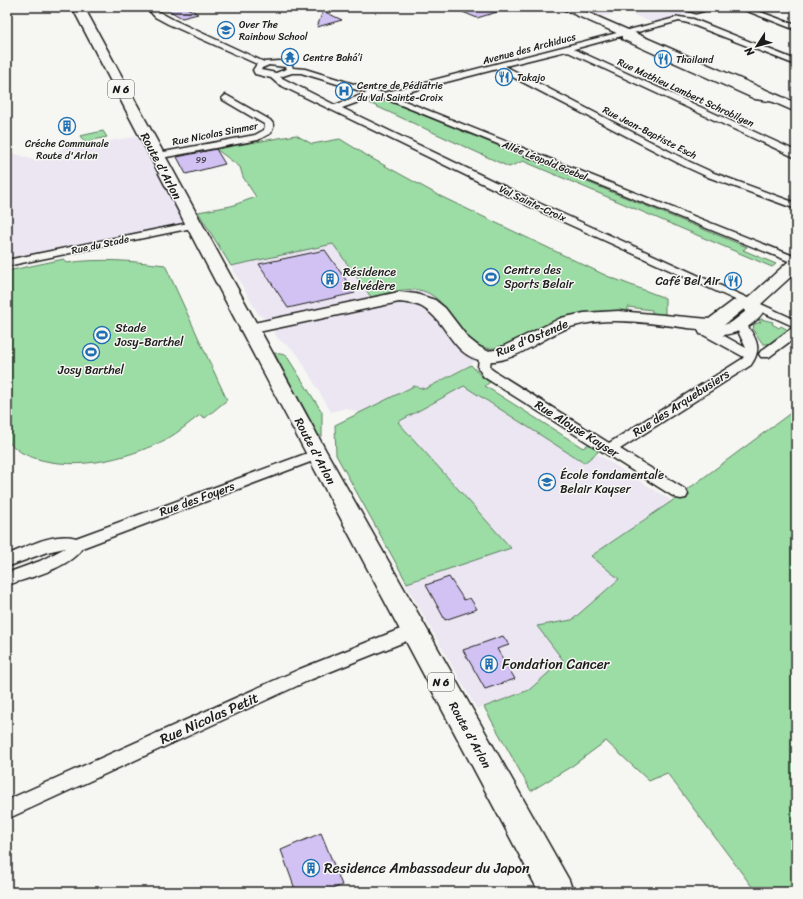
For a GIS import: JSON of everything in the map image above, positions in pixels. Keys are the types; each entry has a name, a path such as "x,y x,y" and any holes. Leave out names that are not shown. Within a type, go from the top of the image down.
{"main road":[{"name":"Route d'Arlon","path":"78,7 316,455 557,892"}],"street":[{"name":"Val Sainte-Croix","path":"150,7 158,15 170,22 214,42 260,66"},
{"path":"566,7 627,32 666,53 713,74 796,108"},
{"path":"574,7 609,25"},
{"path":"680,7 696,11 713,7"},
{"path":"741,7 796,28"},
{"name":"Avenue des Archiducs","path":"334,108 381,94 679,20 690,21 796,63"},
{"name":"Val Sainte-Croix","path":"214,42 220,41 272,59 273,63"},
{"name":"Val Sainte-Croix","path":"214,42 211,45 246,66 260,66 273,63 288,65 290,70"},
{"name":"Rue Mathieu Lambert Schrobilgen","path":"566,48 796,155"},
{"name":"Val Sainte-Croix","path":"260,66 257,70 263,74 275,75 278,80 537,206 796,324"},
{"name":"Rue Jean-Baptiste Esch","path":"498,66 687,164 725,180 796,206"},
{"path":"275,75 285,74 290,70"},
{"name":"Allée Léopold Goebel","path":"290,70 302,71 381,94 796,262"},
{"name":"Rue Nicolas Simmer","path":"156,156 258,136 268,131 270,125 267,122 226,98"},
{"name":"Rue du Stade","path":"7,263 193,226"},
{"path":"704,330 751,356 753,351 752,344 741,325 755,312 752,303 796,262"},
{"name":"Rue d'Ostende","path":"249,329 398,297 412,296 424,300 433,306 465,345 474,352 485,356 497,355 508,351 555,326 586,318 621,316 706,325 715,323 739,305 752,303"},
{"name":"Rue d'Ostende","path":"263,355 264,344 276,333 294,325 356,306"},
{"name":"Rue d'Ostende","path":"661,321 704,330 727,330 741,325"},
{"path":"765,354 796,331"},
{"name":"Rue Aloyse Kayser","path":"485,356 484,368 489,374 681,494"},
{"name":"Rue des Arquebusiers","path":"610,449 747,362 751,356"},
{"name":"Rue des Foyers","path":"7,561 56,543 67,542 77,544 316,455"},
{"name":"Rue des Foyers","path":"7,579 63,557 72,552 77,544"},
{"name":"Rue Nicolas Petit","path":"7,810 306,674 413,631"}],"shaded area":[{"path":"578,7 672,7 689,14 653,23 625,11 601,17"},
{"path":"145,135 193,225 7,263 7,152 37,161 68,146 75,147"},
{"path":"333,244 371,297 400,291 414,290 425,292 434,296 466,336 474,343 480,347 502,347 424,389 414,386 359,413 346,408 331,412 298,355 278,339 270,324 265,318 259,315 231,266"},
{"path":"464,386 584,463 597,454 672,501 591,555 619,579 572,620 537,626 563,660 529,690 477,709 405,583 510,548 398,422"}],"green space":[{"path":"368,99 383,99 747,247 743,250 776,264 772,267 523,161 509,167 369,103 373,101"},
{"path":"103,131 107,137 85,142 80,136"},
{"path":"296,135 312,144 340,139 440,196 607,276 665,298 665,316 652,315 652,310 628,307 628,312 588,312 556,321 503,346 486,348 476,344 467,336 441,303 426,292 419,290 403,290 371,297 333,244 231,266 198,212 231,206 256,197 243,177 240,167 216,149"},
{"name":"Stade Josy-Barthel","path":"64,259 66,263 79,261 116,261 165,265 227,400 205,418 200,415 167,439 134,453 115,458 78,464 59,463 41,460 17,450 7,441 7,271"},
{"path":"761,319 773,322 772,324 779,328 781,326 788,330 769,344 763,344 753,330 754,324 761,322 758,320"},
{"path":"274,353 286,355 322,412 322,436 319,436"},
{"path":"471,365 482,377 490,382 485,386 583,448 589,444 596,448 598,452 584,463 464,386 398,422 511,548 407,583 336,455 335,425 414,386 425,389"},
{"path":"796,409 796,892 756,892 667,773 649,781 606,741 572,766 531,791 484,707 529,690 563,660 537,626 572,620 619,579 591,556 672,501"}],"building":[{"path":"163,7 185,7 198,14 182,18"},
{"path":"451,7 504,7 504,10 477,18"},
{"path":"323,11 342,20 317,27"},
{"path":"216,149 225,164 186,174 177,157"},
{"name":"Résidence Belvédère","path":"325,250 355,293 288,308 259,264"},
{"path":"449,577 464,600 470,598 477,609 445,620 426,585"},
{"name":"Fondation Cancer","path":"503,636 509,645 497,649 515,679 485,689 463,650"},
{"name":"Residence Ambassadeur du Japon","path":"321,833 342,885 326,892 296,892 281,850"}],"place":[{"name":"Over The Rainbow School","path":"226,30"},
{"name":"Centre Bahá’i","path":"290,57"},
{"name":"Thailand","path":"663,59"},
{"name":"Takajo","path":"504,77"},
{"name":"Centre de Pédiatrie du Val Sainte-Croix","path":"344,91"},
{"name":"Créche Communale Route d'Arlon","path":"67,126"},
{"name":"Centre des Sports Belair","path":"491,277"},
{"name":"Résidence Belvédère","path":"330,279"},
{"name":"Café Bel Air","path":"733,281"},
{"name":"Stade Josy-Barthel","path":"102,335"},
{"name":"Josy Barthel","path":"91,352"},
{"name":"École fondamentale Belair Kayser","path":"547,482"},
{"name":"Fondation Cancer","path":"489,664"},
{"name":"Residence Ambassadeur du Japon","path":"311,868"}]}
